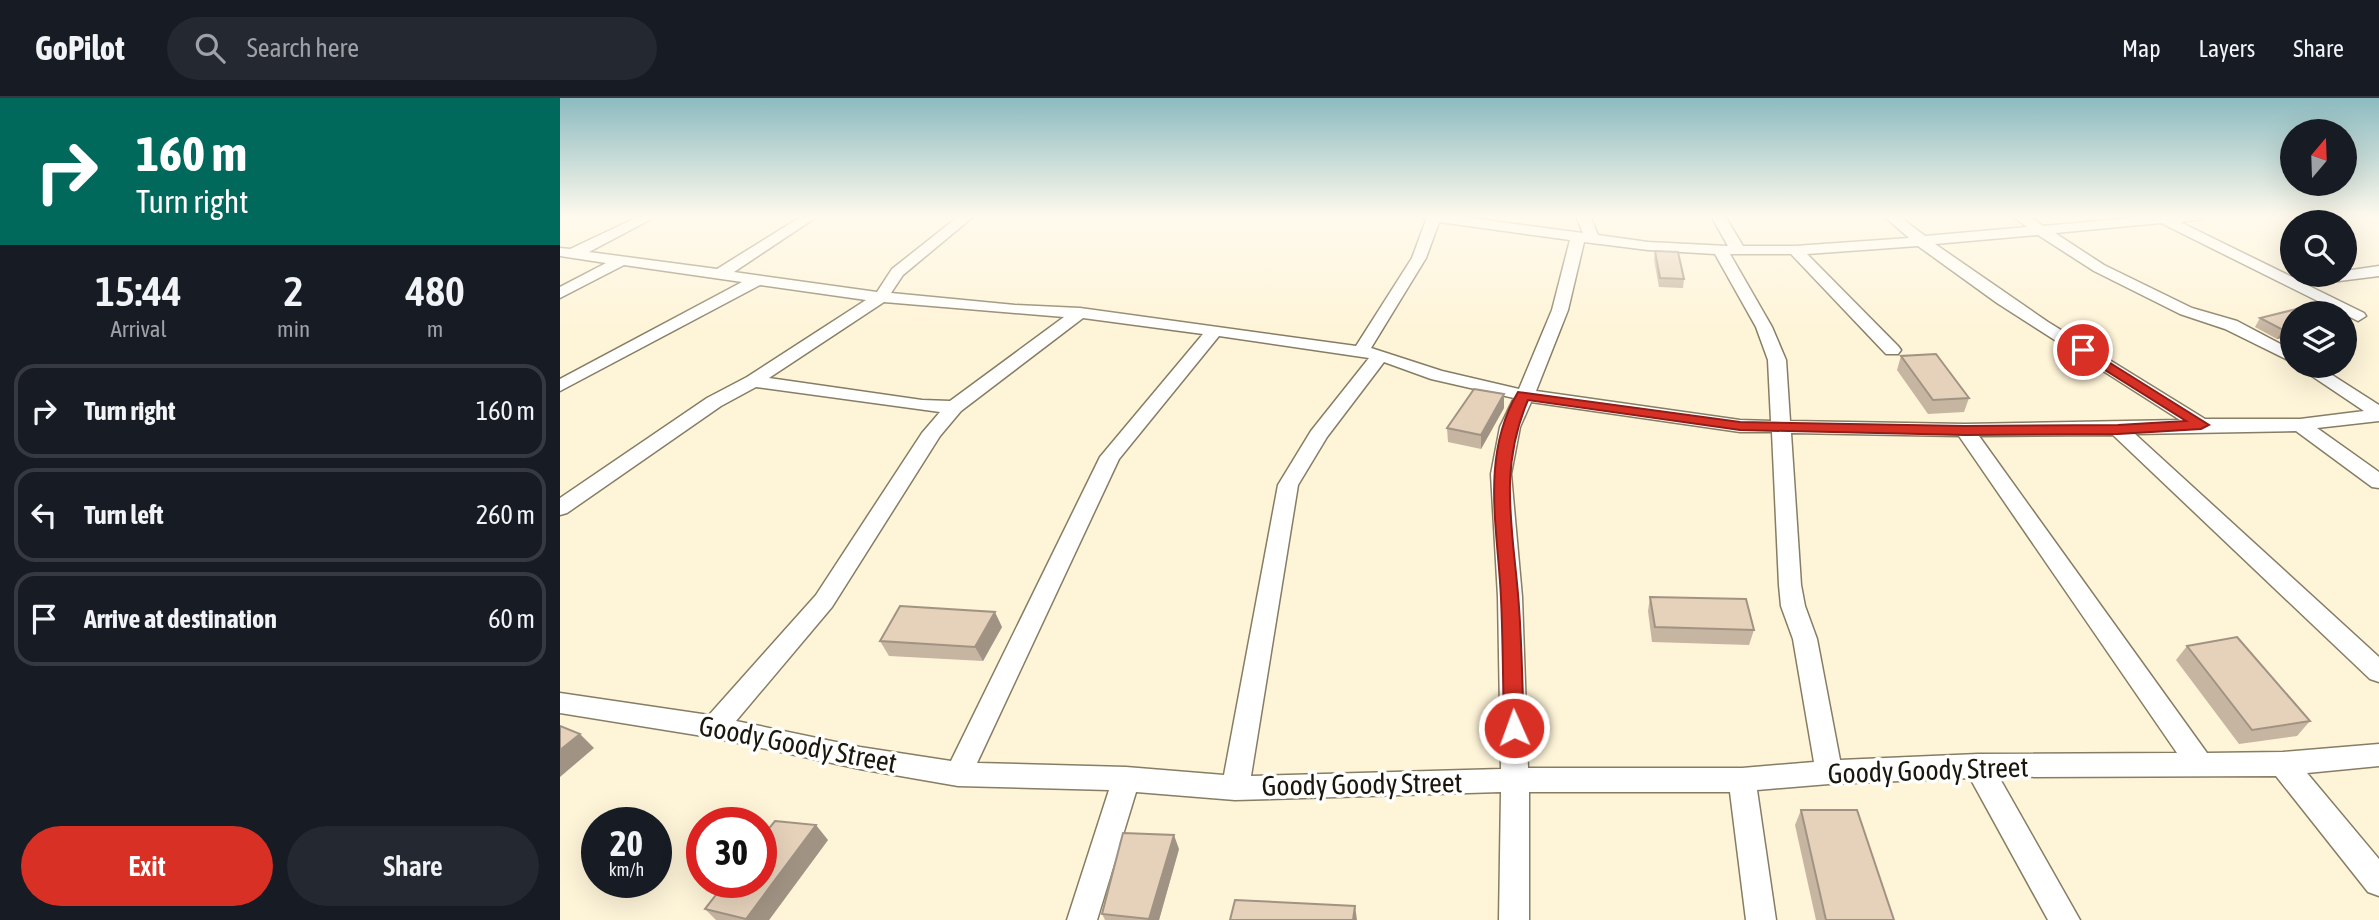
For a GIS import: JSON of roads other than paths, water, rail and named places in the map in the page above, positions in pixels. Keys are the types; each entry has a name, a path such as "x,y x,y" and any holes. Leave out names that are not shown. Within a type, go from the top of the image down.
{"street":[{"path":"578,254 881,297 1015,310 1080,313 1216,330 1371,353 1437,375 1523,395 1740,426 1965,430 2118,429 2201,425 2300,425 2379,414"},
{"path":"720,274 751,254"},
{"path":"560,508 714,402 753,382 881,297 897,272 919,254"},
{"path":"1235,788 1288,485 1371,353 1420,254"},
{"path":"1514,920 1515,780 1510,597 1500,490 1510,427 1540,364 1579,254"},
{"path":"1731,254 1777,360 1790,585 1793,606 1805,639 1829,772"},
{"path":"1799,254 1892,350"},
{"path":"1940,254 2036,320 2201,425"},
{"path":"2078,254 2099,268 2186,311 2231,325 2280,351"},
{"path":"2235,254 2280,276"},
{"path":"560,293 623,260"},
{"path":"2357,274 2379,271"},
{"path":"560,386 757,280"},
{"path":"2302,287 2358,316"},
{"path":"715,727 824,601 932,433 954,407 1080,313"},
{"path":"958,774 1110,457 1216,330"},
{"path":"2324,378 2379,414"},
{"path":"753,382 922,407 954,407"},
{"path":"2300,425 2379,482"},
{"path":"2118,429 2379,672"},
{"path":"1965,430 2201,766"},
{"name":"Goody Goody Street","path":"561,704 715,727 860,758 958,774 1126,779 1235,788 1515,780 1742,780 1829,772 1978,766 2283,764 2379,755"},
{"path":"2283,764 2379,882"},
{"path":"1978,766 2066,920"},
{"path":"1082,920 1126,779"},
{"path":"1742,780 1761,920"}]}
